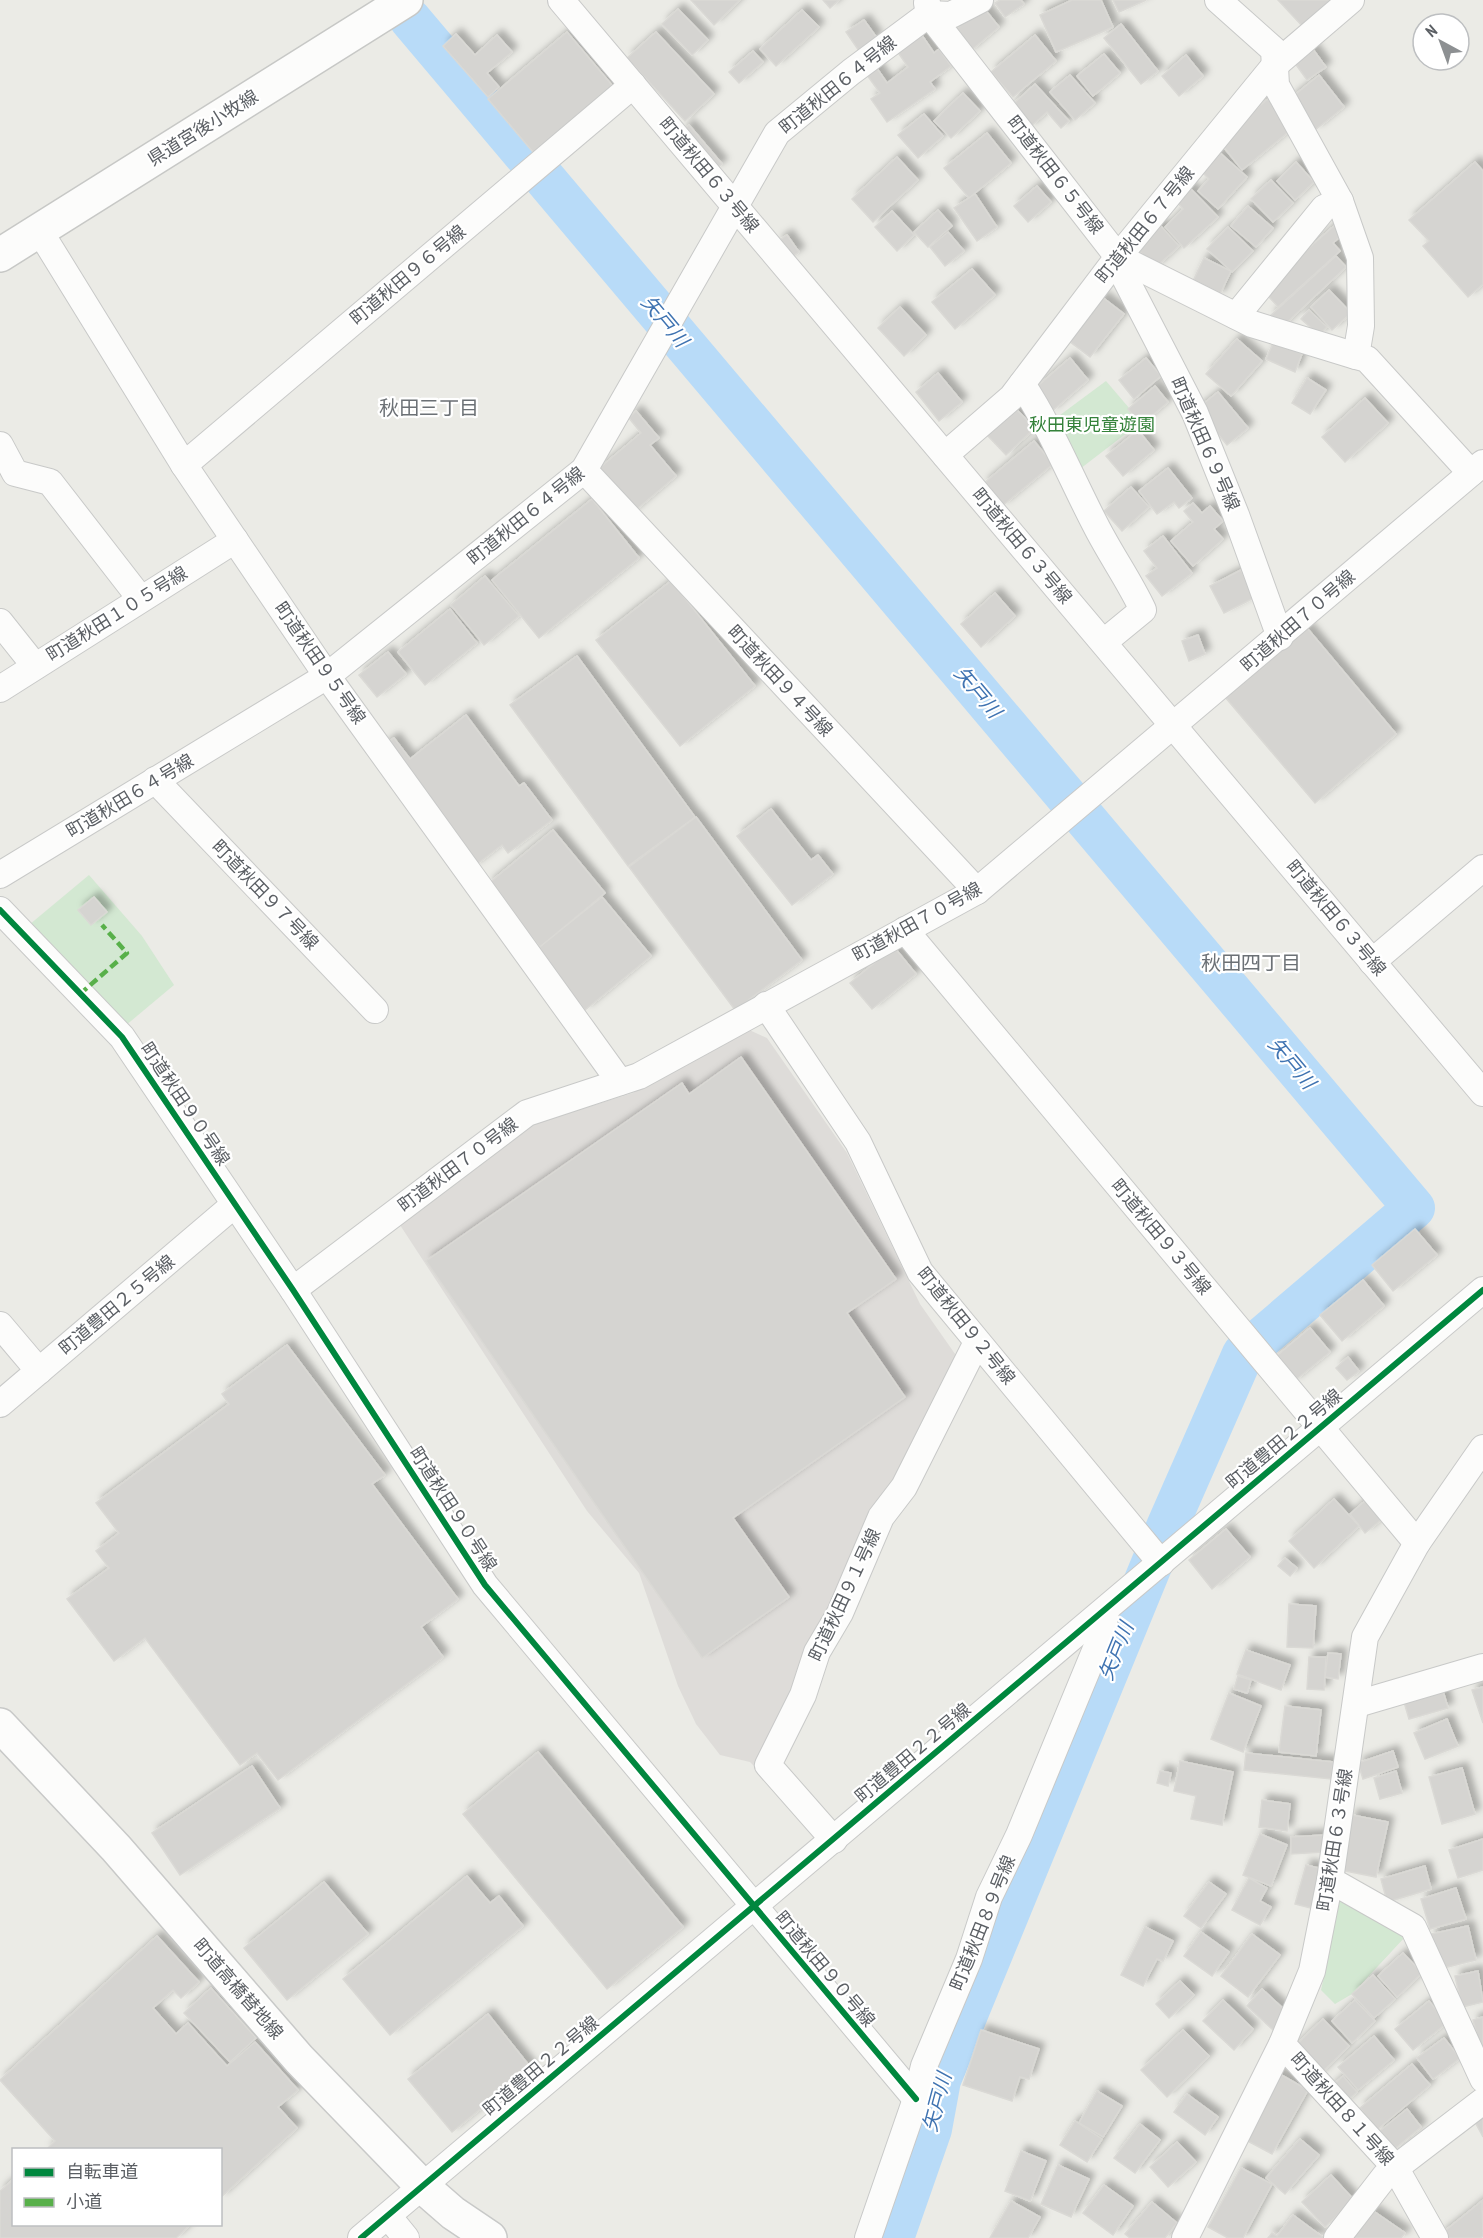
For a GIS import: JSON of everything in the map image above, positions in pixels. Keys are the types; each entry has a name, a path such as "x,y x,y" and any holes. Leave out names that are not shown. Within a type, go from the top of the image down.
{"street":[{"name":"町道秋田６３号線","path":"561,0 1483,1093"},
{"path":"928,7 951,15 980,0"},
{"path":"1218,0 1274,50 1276,85 1340,201 1360,258 1361,326 1356,356 1367,359 1477,468"},
{"name":"町道秋田６７号線","path":"945,455 1012,397 1118,257 1275,65 1351,0"},
{"name":"県道宮後小牧線","path":"0,255 392,4"},
{"name":"町道秋田６４号線","path":"0,875 327,676 584,470 769,143 785,124 928,7"},
{"name":"町道秋田６５号線","path":"928,7 1118,257 1252,324 1356,356"},
{"name":"町道秋田９６号線","path":"184,465 633,85"},
{"path":"1236,316 1324,208 1340,201"},
{"name":"町道秋田９５号線","path":"39,230 184,465 327,676 620,1082"},
{"name":"町道秋田６９号線","path":"1118,257 1124,276 1195,413 1236,515 1280,637"},
{"path":"1022,384 1040,412 1107,549 1128,578 1143,610 1104,642"},
{"path":"0,445 8,476 50,482 140,598"},
{"name":"町道秋田７０号線","path":"293,1290 526,1113 639,1076 977,891 1175,726 1477,468"},
{"name":"町道秋田９４号線","path":"584,470 977,891"},
{"name":"町道秋田１０５号線","path":"0,688 235,540"},
{"path":"0,622 35,666"},
{"name":"町道秋田９７号線","path":"155,780 375,1010"},
{"path":"1377,967 1483,868"},
{"path":"1377,967 1483,887"},
{"name":"町道秋田９０号線","path":"0,910 122,1037 293,1290 485,1585 916,2099"},
{"name":"町道秋田９３号線","path":"905,930 1417,1543"},
{"name":"町道秋田９２号線","path":"766,1005 858,1142 920,1272 1161,1563"},
{"name":"町道豊田２５号線","path":"0,1404 234,1205"},
{"name":"町道豊田２２号線","path":"361,2238 1106,1611 1483,1290"},
{"path":"0,1325 39,1371"},
{"name":"町道秋田９１号線","path":"834,1840 768,1765 803,1695 818,1652 840,1613 881,1517 904,1487 977,1342"},
{"name":"町道秋田６３号線","path":"1194,2235 1282,2044 1312,1971 1330,1880 1365,1637 1417,1543 1483,1448"},
{"name":"町道秋田８９号線","path":"868,2238 916,2099 924,2066 969,1959 989,1897 1019,1835 1097,1645 1106,1611"},
{"path":"1357,1704 1483,1667"},
{"name":"町道高橋替地線","path":"0,1725 116,1848 299,2059 422,2186 453,2213 490,2238"},
{"path":"1330,1880 1413,1927 1483,2079"},
{"name":"町道秋田８１号線","path":"1282,2044 1395,2167 1435,2238"},
{"path":"1337,2238 1385,2176 1483,2101"},
{"path":"388,2216 406,2238"}],"shaded area":[{"path":"745,1028 767,1038 847,1153 920,1304 960,1361 758,1770 750,1762 720,1755 696,1724 678,1686 639,1573 587,1511 400,1225 537,1123 633,1093"}],"green space":[{"name":"秋田東児童遊園","path":"1106,381 1141,422 1076,472 1052,421"},
{"path":"89,875 142,936 174,985 125,1026 29,925"},
{"path":"1346,1897 1405,1937 1352,1994 1335,2004 1321,1990 1324,1977 1317,1975 1332,1904"}],"building":[{"path":"691,0 740,0 714,25"},
{"path":"823,0 839,0 830,8"},
{"path":"1000,0 1021,0 1024,4 1005,17 995,3"},
{"path":"1072,0 1101,0 1113,27 1056,52 1040,15"},
{"path":"1113,0 1146,0 1119,12"},
{"path":"1278,0 1333,0 1304,28"},
{"path":"983,7 999,27 968,53 951,33"},
{"path":"678,9 708,40 692,55 662,24"},
{"path":"802,10 819,27 776,66 760,49"},
{"path":"864,20 877,38 859,51 846,32"},
{"path":"1121,24 1158,71 1141,84 1104,38"},
{"path":"919,31 934,53 939,49 951,66 930,82 935,89 887,122 871,99 880,93 864,71 874,64 887,83 908,67 895,48"},
{"path":"567,32 617,91 538,158 488,99"},
{"path":"656,32 714,94 685,121 627,58"},
{"path":"456,34 475,55 497,35 512,52 487,73 499,87 488,97 443,46"},
{"path":"1035,35 1056,61 1013,97 991,72"},
{"path":"1312,48 1326,67 1307,80 1294,62"},
{"path":"753,51 763,62 739,83 729,72"},
{"path":"1104,54 1120,73 1093,96 1077,76"},
{"path":"1186,55 1203,76 1179,96 1162,76"},
{"path":"1070,75 1095,103 1075,120 1050,92"},
{"path":"1319,75 1344,107 1315,130 1290,99"},
{"path":"1035,84 1069,121 1061,128 1047,112 1029,128 1010,107"},
{"path":"963,93 980,111 951,138 934,121"},
{"path":"1268,99 1292,129 1242,170 1218,140"},
{"path":"924,114 943,136 918,158 898,135"},
{"path":"689,125 722,164 714,170 682,131"},
{"path":"987,133 1011,163 969,198 944,168"},
{"path":"1219,152 1247,177 1218,209 1198,191 1209,179 1201,171"},
{"path":"897,157 918,180 873,222 852,199"},
{"path":"1296,162 1314,182 1295,200 1277,181"},
{"path":"1475,162 1483,171 1483,284 1468,297 1423,246 1429,241 1409,220"},
{"path":"1271,180 1293,203 1273,222 1251,199"},
{"path":"1037,186 1051,202 1028,222 1014,206"},
{"path":"1189,187 1218,217 1184,248 1165,227 1183,209 1175,200"},
{"path":"975,194 997,227 977,241 954,208"},
{"path":"1248,206 1273,228 1256,247 1231,226"},
{"path":"938,210 952,226 928,247 914,232"},
{"path":"892,211 914,235 897,251 875,227"},
{"path":"1159,224 1179,246 1155,268 1135,246"},
{"path":"1334,226 1342,235 1333,243 1340,251 1278,307 1262,289"},
{"path":"1228,227 1253,251 1232,272 1207,249"},
{"path":"948,232 964,251 945,266 930,247"},
{"path":"787,235 799,252 789,259 777,242"},
{"path":"1336,256 1346,267 1281,328 1270,316"},
{"path":"1204,258 1231,271 1219,296 1192,283"},
{"path":"972,269 995,295 955,329 932,302"},
{"path":"1329,290 1351,313 1332,330 1311,307"},
{"path":"1102,297 1124,314 1090,357 1069,341"},
{"path":"900,307 926,335 904,356 878,328"},
{"path":"1309,310 1327,327 1319,335 1301,319"},
{"path":"1237,339 1262,361 1231,396 1206,374"},
{"path":"1274,341 1302,354 1295,372 1266,359"},
{"path":"1070,358 1088,380 1051,412 1033,390"},
{"path":"1146,358 1161,376 1134,399 1119,380"},
{"path":"938,373 962,402 939,421 916,392"},
{"path":"1307,378 1326,390 1310,414 1292,403"},
{"path":"1155,386 1168,402 1141,425 1128,409"},
{"path":"1218,392 1248,428 1227,445 1197,409"},
{"path":"1365,398 1388,423 1345,462 1322,437"},
{"path":"1015,408 1035,428 1006,455 987,435"},
{"path":"636,411 659,438 650,445 676,476 631,514 596,471 641,433 629,418"},
{"path":"1138,430 1154,450 1123,476 1106,456"},
{"path":"1034,441 1053,464 1002,506 983,484"},
{"path":"1168,468 1192,498 1179,508 1174,502 1157,514 1139,491"},
{"path":"1131,487 1149,507 1122,531 1104,511"},
{"path":"592,499 639,558 539,638 492,580"},
{"path":"1193,503 1202,513 1210,506 1223,521 1214,529 1223,539 1193,566 1171,541 1193,522 1184,511"},
{"path":"1163,536 1192,573 1162,596 1146,576 1157,568 1144,551"},
{"path":"1241,570 1254,598 1224,613 1210,586"},
{"path":"485,576 519,616 484,645 451,605"},
{"path":"671,581 755,686 680,746 596,640"},
{"path":"995,593 1015,616 981,647 961,624"},
{"path":"450,609 477,643 425,685 398,652"},
{"path":"1307,628 1396,734 1315,803 1225,697"},
{"path":"1198,635 1205,654 1189,661 1182,641"},
{"path":"388,652 406,674 377,697 359,675"},
{"path":"577,656 695,817 628,866 510,705"},
{"path":"466,715 519,786 524,783 552,820 508,853 502,845 473,867 383,746 394,738 410,759"},
{"path":"771,809 811,860 818,855 833,874 792,905 737,836"},
{"path":"696,817 802,960 735,1010 629,867"},
{"path":"553,830 605,893 540,947 488,884"},
{"path":"94,897 107,912 91,925 78,910"},
{"path":"602,897 651,956 585,1010 536,950"},
{"path":"894,947 916,974 872,1009 850,983"},
{"path":"741,1057 896,1279 847,1313 905,1397 733,1518 789,1597 702,1658 426,1261 682,1083 689,1094"},
{"path":"1415,1229 1437,1255 1393,1291 1372,1265"},
{"path":"1363,1280 1384,1306 1342,1341 1320,1315"},
{"path":"1310,1328 1330,1352 1293,1382 1273,1359"},
{"path":"287,1345 385,1475 372,1484 458,1599 421,1627 443,1657 278,1780 257,1753 240,1765 145,1638 114,1661 67,1599 109,1568 96,1551 119,1533 96,1503 229,1404 222,1394"},
{"path":"1348,1357 1359,1371 1347,1380 1336,1368"},
{"path":"1334,1499 1359,1526 1314,1568 1289,1541"},
{"path":"1365,1501 1381,1520 1365,1533 1350,1514"},
{"path":"1226,1529 1250,1557 1212,1589 1189,1560"},
{"path":"1285,1558 1297,1568 1290,1576 1278,1566"},
{"path":"1289,1604 1316,1606 1313,1648 1287,1647"},
{"path":"1246,1650 1290,1665 1281,1690 1237,1674"},
{"path":"1328,1653 1341,1654 1338,1679 1325,1677"},
{"path":"1309,1657 1326,1657 1324,1690 1307,1689"},
{"path":"1238,1676 1251,1680 1247,1693 1234,1689"},
{"path":"1483,1687 1483,1723 1472,1690"},
{"path":"1443,1691 1448,1708 1409,1719 1404,1702"},
{"path":"1229,1693 1261,1706 1243,1752 1211,1739"},
{"path":"1285,1706 1321,1710 1316,1756 1279,1752"},
{"path":"1447,1719 1458,1746 1425,1759 1414,1733"},
{"path":"1393,1751 1398,1767 1363,1779 1358,1763"},
{"path":"538,1752 683,1927 607,1989 463,1814"},
{"path":"1246,1753 1333,1762 1331,1779 1244,1770"},
{"path":"1180,1761 1233,1772 1222,1825 1191,1819 1196,1796 1174,1791"},
{"path":"252,1766 280,1808 180,1875 152,1833"},
{"path":"1462,1768 1475,1814 1442,1824 1429,1777"},
{"path":"1160,1771 1171,1773 1168,1786 1157,1783"},
{"path":"1396,1771 1402,1793 1380,1799 1374,1778"},
{"path":"1262,1800 1290,1804 1287,1831 1259,1827"},
{"path":"1352,1815 1388,1822 1376,1877 1340,1870"},
{"path":"1260,1834 1287,1845 1271,1886 1243,1875"},
{"path":"1324,1835 1325,1852 1291,1854 1291,1837"},
{"path":"1483,1839 1483,1870 1458,1878 1449,1850"},
{"path":"1306,1865 1323,1869 1311,1908 1295,1904"},
{"path":"1425,1866 1431,1889 1387,1902 1381,1879"},
{"path":"467,1876 490,1903 499,1896 523,1926 390,2035 343,1979"},
{"path":"1249,1878 1267,1888 1260,1901 1271,1907 1260,1925 1232,1910"},
{"path":"324,1882 368,1934 287,2000 244,1948"},
{"path":"1209,1882 1226,1894 1201,1928 1184,1916"},
{"path":"1456,1888 1466,1919 1430,1929 1421,1899"},
{"path":"1468,1926 1476,1960 1439,1969 1431,1934"},
{"path":"1145,1927 1173,1941 1163,1961 1157,1959 1143,1986 1121,1975"},
{"path":"1201,1932 1229,1952 1212,1976 1184,1956"},
{"path":"1252,1934 1280,1955 1248,1997 1221,1976"},
{"path":"157,1936 199,1982 181,1998 173,1990 153,2008 176,2034 188,2023 227,2066 255,2042 298,2090 278,2107 297,2128 222,2196 222,2148 48,2148 55,2141 0,2080"},
{"path":"1403,1953 1422,1973 1397,1997 1378,1976"},
{"path":"1478,1971 1483,2002 1462,2007 1455,1976"},
{"path":"1373,1975 1395,1999 1374,2018 1352,1994"},
{"path":"1180,1981 1194,1995 1169,2018 1156,2004"},
{"path":"211,1988 256,2038 230,2062 184,2013"},
{"path":"1262,1989 1288,2013 1273,2030 1247,2006"},
{"path":"1223,2000 1253,2029 1234,2050 1203,2021"},
{"path":"1355,2000 1375,2021 1352,2043 1332,2021"},
{"path":"1429,2001 1447,2023 1413,2050 1395,2029"},
{"path":"488,2014 531,2068 452,2132 408,2079"},
{"path":"1483,2017 1483,2054 1482,2055 1473,2020"},
{"path":"1323,2019 1349,2046 1318,2076 1292,2049"},
{"path":"981,2030 1039,2049 1029,2079 1020,2077 1012,2101 963,2085"},
{"path":"1183,2030 1209,2056 1167,2097 1141,2070"},
{"path":"1374,2036 1394,2060 1358,2090 1338,2067"},
{"path":"1444,2038 1460,2058 1433,2079 1417,2058"},
{"path":"1412,2064 1430,2085 1377,2130 1360,2108"},
{"path":"1276,2072 1308,2090 1272,2154 1240,2137"},
{"path":"1343,2076 1357,2092 1343,2104 1329,2089"},
{"path":"1097,2091 1122,2106 1103,2137 1079,2123"},
{"path":"1187,2094 1218,2117 1205,2135 1174,2112"},
{"path":"1407,2109 1421,2127 1391,2152 1376,2134"},
{"path":"1483,2115 1483,2137 1474,2120"},
{"path":"1075,2121 1102,2139 1087,2162 1060,2145"},
{"path":"1140,2124 1160,2140 1135,2173 1114,2158"},
{"path":"1300,2139 1319,2155 1285,2194 1266,2178"},
{"path":"1177,2142 1196,2162 1168,2187 1150,2167"},
{"path":"1021,2151 1046,2161 1030,2201 1005,2191"},
{"path":"1058,2165 1089,2179 1071,2217 1041,2204"},
{"path":"1241,2168 1272,2184 1243,2238 1228,2238 1208,2227"},
{"path":"1331,2175 1354,2200 1325,2227 1302,2202"},
{"path":"12,2181 12,2226 189,2226 176,2238 0,2238 0,2191"},
{"path":"1104,2185 1133,2206 1113,2235 1083,2213"},
{"path":"1011,2201 1040,2217 1028,2238 990,2238"},
{"path":"1482,2201 1483,2236 1480,2238 1442,2238 1440,2235"},
{"path":"1152,2202 1177,2223 1165,2238 1130,2238 1125,2234"},
{"path":"1372,2210 1405,2233 1401,2238 1352,2238"},
{"path":"1293,2215 1324,2238 1268,2238 1272,2233 1277,2236"}],"waterway":[{"name":"矢戸川","path":"410,19 1414,1208 1243,1354 1167,1527 940,2080 931,2129 893,2238"}],"marked path":[{"path":"80,994 127,953 102,925"}],"cycle path":[{"path":"0,910 122,1037 293,1290 485,1585 916,2099"},
{"path":"361,2238 1483,1290"}],"district":[{"name":"秋田三丁目","path":"429,408"},
{"name":"秋田四丁目","path":"1251,963"}]}
